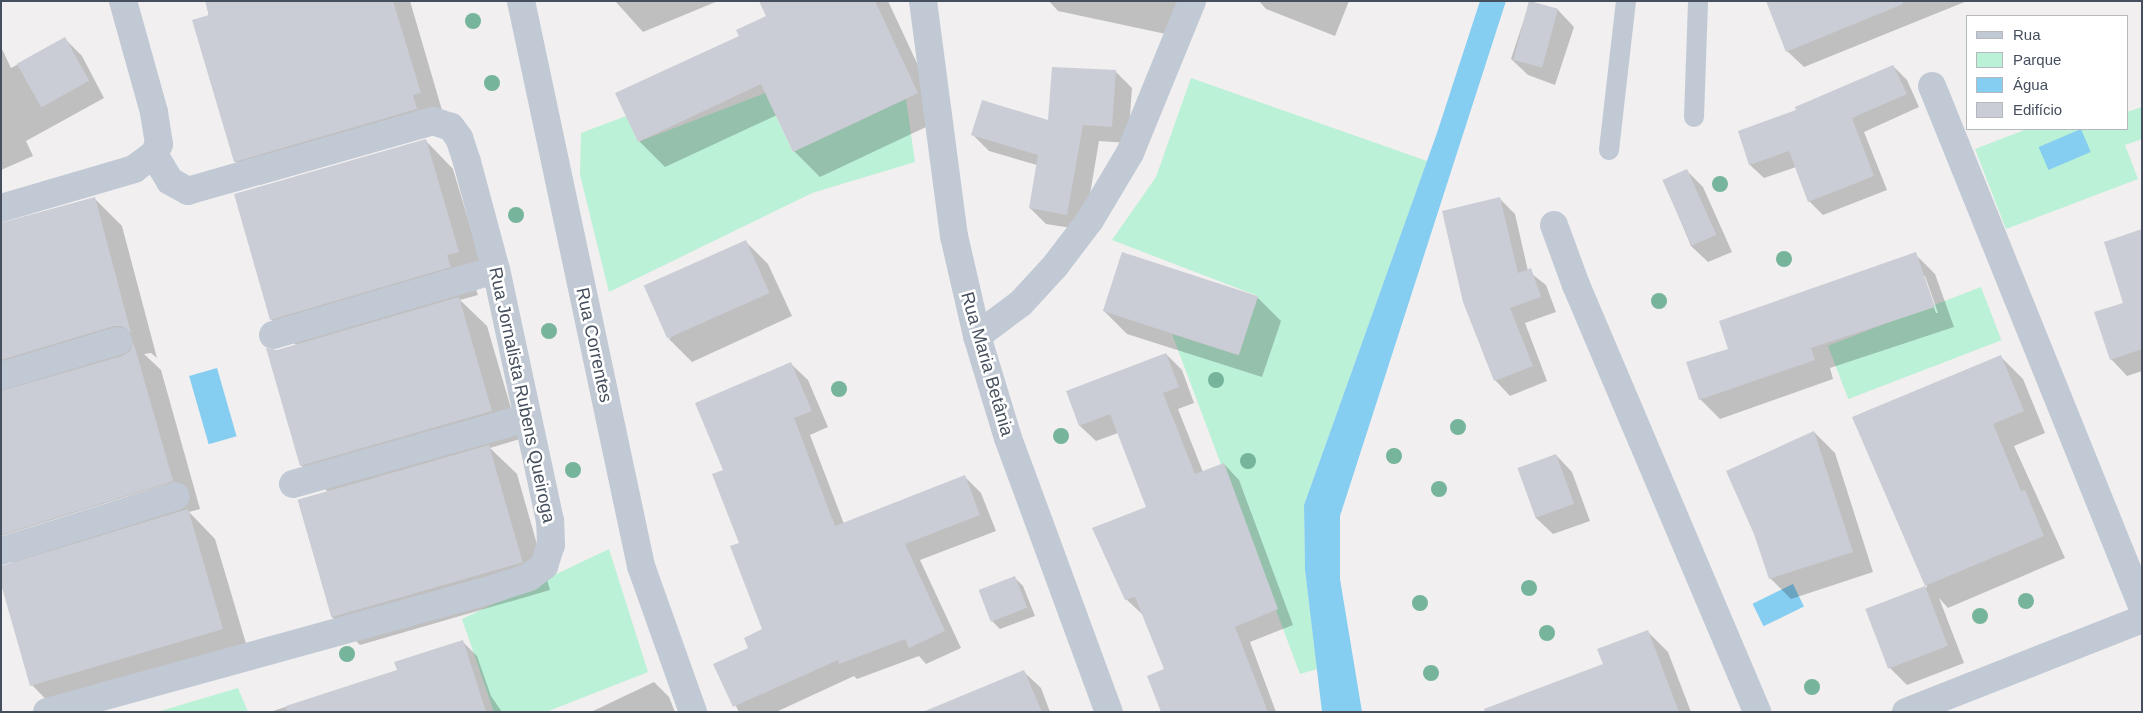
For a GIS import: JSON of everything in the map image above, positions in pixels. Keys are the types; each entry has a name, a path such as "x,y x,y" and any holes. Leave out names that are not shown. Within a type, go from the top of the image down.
{"street":[{"path":"1,208 134,169 154,154 159,144 154,112 123,1"},
{"name":"Rua Correntes","path":"521,1 641,566 693,712"},
{"name":"Rua Maria Betânia","path":"923,1 954,236 977,336 1008,438 1109,712"},
{"path":"977,336 1021,303 1056,266 1090,220 1130,153 1192,1"},
{"path":"1932,86 2142,606"},
{"name":"Rua Jornalista Rubens Queiroga","path":"47,712 529,577 544,566 551,545 550,521 526,418 496,270 460,138 451,127 433,121 188,190 170,181 154,154"},
{"path":"1554,226 1576,285 1757,712"},
{"path":"273,335 496,270"},
{"path":"1,376 118,341"},
{"path":"293,484 526,418"},
{"path":"1,551 176,496"},
{"path":"1906,712 2142,619"}],"lane":[{"path":"1609,150 1626,1"},
{"path":"1694,117 1698,1"}],"green space":[{"path":"1191,78 1427,161 1304,505 1305,570 1317,669 1300,674 1172,334 1238,355 1258,296 1112,240 1156,177"},
{"path":"765,93 793,152 906,99 915,162 812,193 609,292 580,175 581,133 626,116 638,142"},
{"path":"2142,107 2142,139 2125,145 2138,179 2006,229 1975,149 2024,130 2128,130 2128,112"},
{"path":"1981,287 2001,340 1848,399 1828,346"},
{"path":"609,549 648,672 546,712 494,712 462,619"},
{"path":"238,688 248,712 157,712"}],"water":[{"path":"1480,1 1506,1 1340,516 1340,579 1362,712 1322,712 1305,570 1304,505 1437,133"},
{"path":"2081,130 2091,152 2048,170 2039,147"},
{"path":"217,368 237,436 209,444 189,376"},
{"path":"1793,584 1804,606 1764,626 1753,604"}],"building":[{"path":"205,1 393,1 421,93 413,95 417,109 234,162 192,20 209,15"},
{"path":"759,1 875,1 918,93 793,152 761,84 638,142 615,93 739,36 736,30 766,16"},
{"path":"1529,1 1558,9 1542,68 1513,60"},
{"path":"1766,1 1902,1 1903,4 1786,52"},
{"path":"65,37 89,81 41,107 17,64"},
{"path":"1893,65 1907,94 1852,118 1874,176 1808,202 1789,151 1749,165 1738,131 1796,110 1795,107"},
{"path":"1052,67 1116,70 1112,127 1083,125 1067,215 1029,208 1038,155 971,135 982,100 1048,120"},
{"path":"426,139 459,252 447,255 451,267 270,320 234,194"},
{"path":"1687,169 1716,235 1692,246 1662,180"},
{"path":"95,197 131,333 122,326 114,326 1,360 1,223"},
{"path":"1500,197 1518,273 1531,268 1541,297 1510,308 1533,366 1494,381 1463,302 1442,211"},
{"path":"2142,229 2142,349 2110,360 2094,312 2123,303 2104,242"},
{"path":"746,240 770,293 667,339 644,286"},
{"path":"1122,252 1258,296 1239,355 1103,311"},
{"path":"1916,252 1935,307 1811,348 1815,360 1699,400 1686,362 1728,349 1719,321"},
{"path":"459,297 492,411 300,466 266,348 277,350"},
{"path":"133,341 173,481 1,535 1,391 122,356 130,351"},
{"path":"1166,353 1179,387 1163,393 1195,474 1224,463 1278,609 1235,627 1268,712 1161,712 1147,676 1164,669 1135,597 1125,600 1092,528 1146,507 1110,414 1079,426 1066,391"},
{"path":"2001,355 2024,411 1993,424 2021,491 2025,490 2044,536 1925,586 1852,417"},
{"path":"791,362 812,411 794,418 835,526 965,475 980,515 905,544 945,631 909,648 905,639 839,664 838,660 733,707 713,664 748,648 744,638 762,629 730,546 739,543 712,474 723,470 695,403"},
{"path":"1814,431 1853,552 1769,579 1754,534 1726,471"},
{"path":"489,445 523,562 331,617 298,500"},
{"path":"1556,454 1574,504 1536,518 1517,468"},
{"path":"188,509 223,629 30,686 1,584 1,566"},
{"path":"1015,576 1027,608 991,622 979,590"},
{"path":"1925,586 1948,646 1888,669 1865,609"},
{"path":"1648,630 1679,712 1485,712 1484,709 1603,664 1597,649"},
{"path":"463,640 486,712 287,712 286,706 397,670 394,662"},
{"path":"1024,670 1042,712 925,712 925,711"}]}
